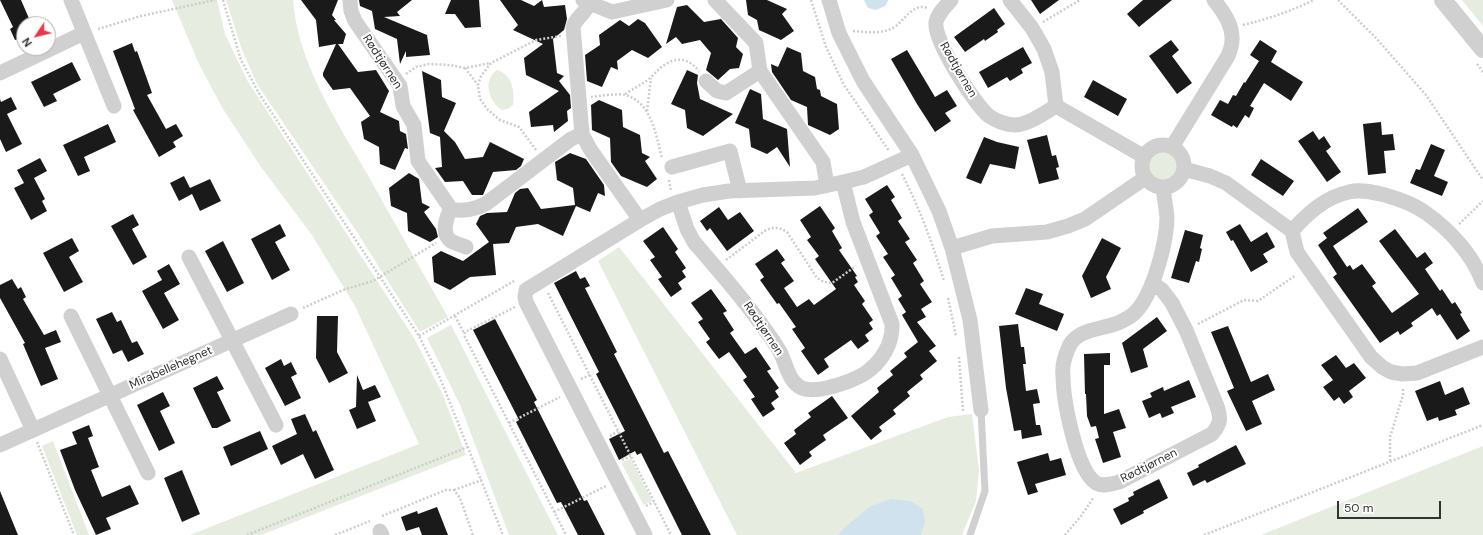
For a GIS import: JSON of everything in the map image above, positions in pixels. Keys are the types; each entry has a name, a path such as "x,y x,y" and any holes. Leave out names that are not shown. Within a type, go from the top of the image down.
{"street":[{"path":"71,0 114,106"},
{"name":"Rødtjørnen","path":"350,0 351,12 355,22 397,80 402,92 404,106 414,125 418,161 451,209"},
{"path":"640,220 590,149 582,134 574,34 575,22 586,11 586,2 612,12 667,0"},
{"path":"715,0 756,42 760,71 822,162 827,185"},
{"path":"829,0 839,33 863,81 912,155 939,211 952,248 970,320 981,410"},
{"name":"Rødtjørnen","path":"951,0 940,13 936,22 936,31 953,66 977,103 990,116 1002,123 1015,125 1028,122 1056,106"},
{"path":"1010,0 1032,28 1044,49 1052,72 1056,106 1144,156"},
{"path":"1172,146 1228,56 1232,41 1231,27 1221,8 1214,0"},
{"path":"1443,0 1483,49"},
{"path":"0,73 84,33"},
{"path":"706,81 717,91 726,93 760,71"},
{"path":"466,247 453,242 448,237 446,219 451,209 459,210 481,207 571,139 582,134"},
{"path":"1166,144 1172,146 1178,150 1182,156 1184,169 1179,180 1175,184 1163,187 1156,186 1145,178 1141,167 1144,156 1153,147 1166,144"},
{"path":"668,169 730,151 740,191"},
{"path":"646,535 526,302 526,290 660,209 675,197 740,191 815,188 864,177 912,155"},
{"path":"1184,169 1210,176 1226,183 1292,231 1297,252 1371,357 1382,368 1391,372 1402,374 1417,373 1483,347"},
{"path":"952,248 992,236 1047,232 1068,226 1085,219 1145,178"},
{"name":"Rødtjørnen","path":"675,197 687,229 694,242 751,309 781,353 793,380 803,388 812,389 839,385 866,373 878,362 888,347 892,334 892,324 853,222 843,182"},
{"path":"1098,484 1084,470 1078,453 1064,394 1062,373 1068,348 1073,338 1081,333 1110,326 1125,320 1142,304 1152,283 1164,242 1167,218 1163,187"},
{"path":"1292,231 1303,218 1336,196 1350,191 1372,191 1401,199 1426,212 1450,233 1468,255 1483,283"},
{"path":"189,257 276,425"},
{"name":"Rødtjørnen","path":"1098,484 1109,485 1120,482 1212,434 1218,427 1221,418 1186,330 1172,304 1162,290 1152,283"},
{"name":"Mirabellehegnet","path":"0,445 292,314"},
{"path":"71,316 148,473"},
{"path":"0,359 33,430"}],"lane":[{"path":"970,535 985,491 981,410"}],"path":[{"path":"84,33 141,16 215,0"},
{"path":"223,0 241,60 260,95 419,336 440,378 503,535"},
{"path":"811,0 826,47 844,85 896,163 914,198 932,242 946,287"},
{"path":"1032,28 1080,0"},
{"path":"1231,27 1265,19 1298,8 1314,0"},
{"path":"1338,0 1376,38 1426,95 1483,180"},
{"path":"839,33 848,31 880,32 893,28 902,22 914,9 924,7 940,13"},
{"path":"397,80 416,67 429,64 450,65 464,68 491,63 536,40 574,34"},
{"path":"579,98 625,95 651,78 663,66 675,60 684,59 693,64 706,81"},
{"path":"478,85 481,76 491,63"},
{"path":"464,68 471,74 478,85 480,99 488,110 500,120 519,127 543,160"},
{"path":"647,111 651,78"},
{"path":"625,95 639,102 647,111 668,169 675,197"},
{"path":"1450,233 1483,201"},
{"path":"716,267 766,230 773,228 780,228 787,232 817,278 824,282 832,283 866,258"},
{"path":"292,314 343,290 367,284 381,277 429,246 448,237"},
{"path":"1186,330 1244,300 1258,301 1308,267"},
{"path":"464,333 548,292 671,535"},
{"path":"947,294 957,341"},
{"path":"455,316 566,535"},
{"path":"959,356 963,411"},
{"path":"1390,461 1390,437 1403,395 1402,374"},
{"path":"509,423 572,390"},
{"path":"1204,535 1483,425"},
{"path":"33,430 74,535"},
{"path":"247,535 468,447"},
{"path":"335,535 446,490 454,490 482,480"},
{"path":"554,512 618,480"},
{"path":"1065,535 1081,516 1098,491 1098,484"},
{"path":"454,490 460,498 473,535"}],"shaded area":[{"path":"172,0 217,0 225,34 247,80 414,338 442,393 466,455 261,535 190,535 419,444 355,306 312,235 261,167 223,109 199,64"},
{"path":"226,0 293,0 296,23 302,46 320,89 342,131 448,317 420,332 355,229 257,84 242,50"},
{"path":"1462,0 1483,0 1483,26"},
{"path":"497,70 506,75 513,89 513,105 508,109 502,110 497,106 489,91 490,79 492,74"},
{"path":"1159,150 1165,150 1174,154 1178,166 1174,178 1165,182 1159,182 1150,178 1146,169 1146,163 1150,154"},
{"path":"619,247 796,473 948,417 972,414 979,470 976,501 962,535 921,535 925,523 843,529 838,535 737,535 598,261"},
{"path":"451,325 558,535 509,535 461,407 427,338"},
{"path":"53,441 89,535 77,535 42,446"},
{"path":"1483,446 1483,535 1261,535"},
{"path":"631,459 652,501 644,505 622,464"}],"water":[{"path":"864,0 888,1 885,6 876,10 868,8"},
{"path":"891,499 910,501 923,509 925,523 921,535 838,535 843,529 871,506"}],"building":[{"path":"0,0 21,0 28,16 16,16 15,40 10,29 13,27"},
{"path":"301,0 338,0 332,15 336,20 334,20 346,34 343,44 338,44 358,72 376,70 389,91 380,112 399,121 400,131 406,134 408,149 405,148 395,170 380,164 379,147 364,139 361,122 370,116 350,88 333,90 323,76 336,44 319,47 316,20"},
{"path":"359,0 412,0 397,12 400,16 384,17 427,35 430,55 406,57 406,51 400,64 397,39 375,29 372,11 360,6"},
{"path":"451,0 479,0 481,27 465,28 455,14 445,14"},
{"path":"500,0 521,0 534,6 542,0 544,7 565,5 567,19 564,30 553,39 557,73 564,76 559,81 570,95 571,108 567,111 568,121 554,132 553,125 531,127 529,112 559,91 526,75 524,58 543,44 513,30 518,25"},
{"path":"746,0 767,0 787,9 782,14 794,31 781,40 759,30 757,20 748,15"},
{"path":"1031,0 1059,0 1040,14"},
{"path":"1143,0 1172,0 1139,27 1127,14"},
{"path":"687,5 704,22 721,19 738,38 736,47 743,54 739,68 730,69 718,80 706,70 711,53 700,40 682,44 676,37 666,44 677,7"},
{"path":"994,8 1005,24 997,30 998,32 985,41 984,39 965,52 954,37"},
{"path":"638,19 645,23 662,47 648,58 632,50 617,61 618,70 611,67 602,87 587,81 585,55 600,45 599,35 620,20 629,26"},
{"path":"1171,40 1179,50 1172,56 1192,83 1177,94 1149,56"},
{"path":"1260,40 1277,51 1271,62 1303,82 1291,101 1264,83 1250,106 1254,108 1249,118 1245,115 1237,128 1233,125 1232,127 1211,115 1220,100 1228,104 1233,95 1236,96 1244,82 1245,83 1259,61 1250,55"},
{"path":"132,43 135,52 137,51 152,93 147,95 166,129 176,124 183,136 173,142 176,147 159,157 133,110 135,109 113,51"},
{"path":"787,47 801,53 803,71 815,77 817,89 820,90 821,96 837,104 839,129 830,135 808,125 807,107 791,100 772,72 771,64 778,67"},
{"path":"1023,47 1032,63 1021,69 1023,73 1010,81 1007,77 988,88 979,72"},
{"path":"907,50 935,97 947,90 957,106 945,113 951,121 935,132 891,59"},
{"path":"72,62 81,80 53,94 57,101 44,107 31,82"},
{"path":"687,70 698,75 697,83 700,99 733,114 703,136 687,128 685,110 671,104"},
{"path":"422,71 441,80 442,97 456,103 444,131 455,142 465,159 483,157 490,142 524,159 521,166 516,170 493,172 483,195 472,195 463,181 445,182 435,168 442,167 440,137 430,133"},
{"path":"1093,80 1127,99 1118,116 1084,97"},
{"path":"750,89 761,94 763,119 787,129 790,167 777,147 767,154 751,147 749,129 735,123"},
{"path":"11,97 17,109 7,114 22,144 6,152 0,139 0,99 1,102"},
{"path":"599,100 622,110 623,127 640,135 642,153 650,157 645,161 657,179 647,187 621,176 611,162 610,138 592,130 591,105"},
{"path":"1381,122 1382,135 1393,134 1395,150 1384,151 1386,173 1368,175 1363,124"},
{"path":"108,124 116,142 84,157 90,171 78,176 63,145"},
{"path":"1313,131 1319,140 1324,136 1331,147 1326,151 1341,172 1327,182 1298,141"},
{"path":"1047,135 1052,156 1056,155 1059,167 1056,168 1059,179 1039,184 1027,140"},
{"path":"984,137 997,142 1019,147 1015,169 990,164 981,184 966,178"},
{"path":"1431,144 1445,150 1434,176 1448,182 1442,196 1410,183 1416,169 1420,170"},
{"path":"570,153 586,159 604,185 605,196 598,193 590,212 576,206 563,236 538,224 516,227 509,243 493,244 496,275 470,277 450,290 434,282 432,257 441,251 463,261 489,242 476,224 480,216 487,213 507,212 515,193 520,189 528,188 541,209 575,205 573,188 557,180 555,162"},
{"path":"40,158 47,171 34,178 45,199 42,201 47,211 31,220 14,188 24,183 17,170"},
{"path":"1261,159 1294,181 1283,196 1251,175"},
{"path":"409,173 419,179 422,203 430,207 424,212 436,229 438,237 430,242 408,231 407,213 391,206 389,188"},
{"path":"184,176 190,188 210,179 221,201 200,211 192,194 179,201 170,183"},
{"path":"887,185 895,197 891,200 902,218 898,221 910,239 905,242 917,260 913,263 924,281 920,284 932,302 921,309 926,317 917,322 936,346 929,351 937,361 920,375 923,379 907,392 910,396 893,410 896,414 879,427 882,431 871,440 851,416 879,392 877,388 893,375 890,371 907,357 904,353 918,342 902,315 906,312 898,299 902,296 891,278 895,275 883,257 888,254 876,236 880,233 869,215 873,212 865,199"},
{"path":"820,206 835,228 832,231 842,248 839,250 857,276 855,277 858,282 854,285 865,301 862,304 873,320 869,323 873,329 865,335 869,341 858,349 851,340 824,359 829,367 818,375 801,351 805,348 792,329 796,327 760,280 764,277 755,264 777,249 785,260 781,263 794,281 784,288 797,307 809,299 814,305 836,289 815,259 819,256 807,240 811,237 800,220"},
{"path":"719,207 728,220 740,212 754,231 727,251 710,228 707,231 700,221"},
{"path":"1358,208 1368,222 1333,246 1347,267 1350,265 1353,270 1362,264 1376,283 1372,286 1392,313 1419,294 1379,241 1395,229 1417,258 1425,252 1433,263 1425,269 1440,291 1442,289 1452,304 1455,302 1470,331 1457,340 1440,314 1437,316 1432,308 1411,323 1413,326 1400,335 1398,331 1380,343 1333,277 1337,274 1318,245 1327,238 1323,233"},
{"path":"133,214 139,225 132,229 147,257 133,265 111,226"},
{"path":"280,224 286,236 275,242 290,270 272,280 251,239"},
{"path":"1240,224 1251,242 1267,232 1275,247 1263,254 1268,262 1251,272 1233,240 1231,241 1226,232"},
{"path":"663,227 678,249 675,252 686,268 682,271 686,277 678,283 682,289 671,297 658,279 662,277 650,260 655,257 643,241"},
{"path":"1185,230 1203,235 1199,262 1196,261 1189,283 1171,278"},
{"path":"72,238 79,251 69,257 83,282 64,292 43,253"},
{"path":"1102,238 1121,248 1106,277 1111,289 1091,298 1082,276"},
{"path":"223,241 244,283 227,292 205,251"},
{"path":"169,264 180,284 164,293 179,320 163,329 142,291 162,280 157,271"},
{"path":"576,271 580,279 585,277 590,286 585,288 617,352 614,354 664,453 668,451 711,535 682,535 641,453 637,455 635,451 619,460 609,439 625,431 596,374 599,372 554,283"},
{"path":"12,279 18,289 21,287 26,297 23,299 44,335 56,330 61,342 45,348 58,379 41,386 23,344 25,343 0,298 0,285"},
{"path":"1026,288 1043,294 1039,304 1064,314 1057,331 1015,314"},
{"path":"711,289 727,311 723,313 734,330 730,333 745,354 756,347 771,369 767,371 779,388 775,391 779,397 771,403 775,409 763,417 751,399 755,397 743,380 747,377 729,352 719,359 706,342 710,339 698,322 703,319 691,303"},
{"path":"112,312 117,322 121,320 132,343 137,341 144,354 128,362 122,350 113,354 96,319"},
{"path":"317,316 338,316 337,352 348,373 329,383 316,358"},
{"path":"1157,317 1167,331 1143,349 1148,367 1131,373 1122,343"},
{"path":"495,319 537,400 534,402 584,501 587,500 605,535 578,535 561,502 557,503 516,422 519,420 473,330"},
{"path":"1018,324 1021,347 1024,347 1026,364 1023,364 1026,391 1037,389 1040,403 1033,404 1036,425 1040,425 1042,435 1022,439 1021,430 1014,431 1006,388 999,326"},
{"path":"1228,326 1251,382 1268,374 1275,390 1252,401 1262,424 1246,431 1227,391 1234,388 1211,332"},
{"path":"1110,353 1110,365 1104,365 1104,414 1119,409 1126,428 1113,432 1121,457 1103,463 1095,439 1099,438 1096,426 1091,427 1087,416 1084,354"},
{"path":"1336,355 1346,368 1354,363 1366,378 1349,391 1353,397 1344,404 1339,397 1334,401 1323,387 1333,380 1321,365"},
{"path":"281,359 284,366 291,362 297,374 291,377 301,398 285,406 265,368"},
{"path":"357,375 363,390 375,385 381,397 368,402 376,421 357,429 349,410 356,407"},
{"path":"217,376 224,389 217,392 231,421 217,428 212,428 193,388"},
{"path":"1189,380 1196,397 1171,407 1174,413 1162,418 1160,413 1149,418 1142,401 1152,397 1150,393 1163,387 1164,391"},
{"path":"1440,381 1445,395 1463,387 1470,404 1455,410 1457,415 1439,421 1438,417 1427,421 1415,391"},
{"path":"163,392 170,406 160,411 175,443 159,451 137,405"},
{"path":"832,396 848,418 823,435 826,440 809,452 812,456 800,465 784,443 796,434 794,430 811,417 808,413"},
{"path":"305,414 313,432 316,430 334,470 315,479 303,454 281,465 272,446 297,434 291,419"},
{"path":"89,425 93,436 88,438 99,467 91,470 102,497 130,485 139,504 106,518 111,529 96,535 75,490 60,450 77,444 72,432"},
{"path":"260,431 268,449 231,466 223,447"},
{"path":"1236,445 1246,464 1207,483 1205,480 1193,486 1187,473 1199,467 1198,465"},
{"path":"1048,453 1050,461 1061,458 1066,475 1035,484 1038,492 1028,495 1017,462"},
{"path":"182,470 200,514 182,522 164,478"},
{"path":"1159,479 1168,498 1121,525 1113,509 1129,501 1128,498 1134,495 1133,492"},
{"path":"0,491 18,535 0,535"},
{"path":"437,507 448,535 422,535 419,527 406,531 401,517 417,511 418,514"}]}
